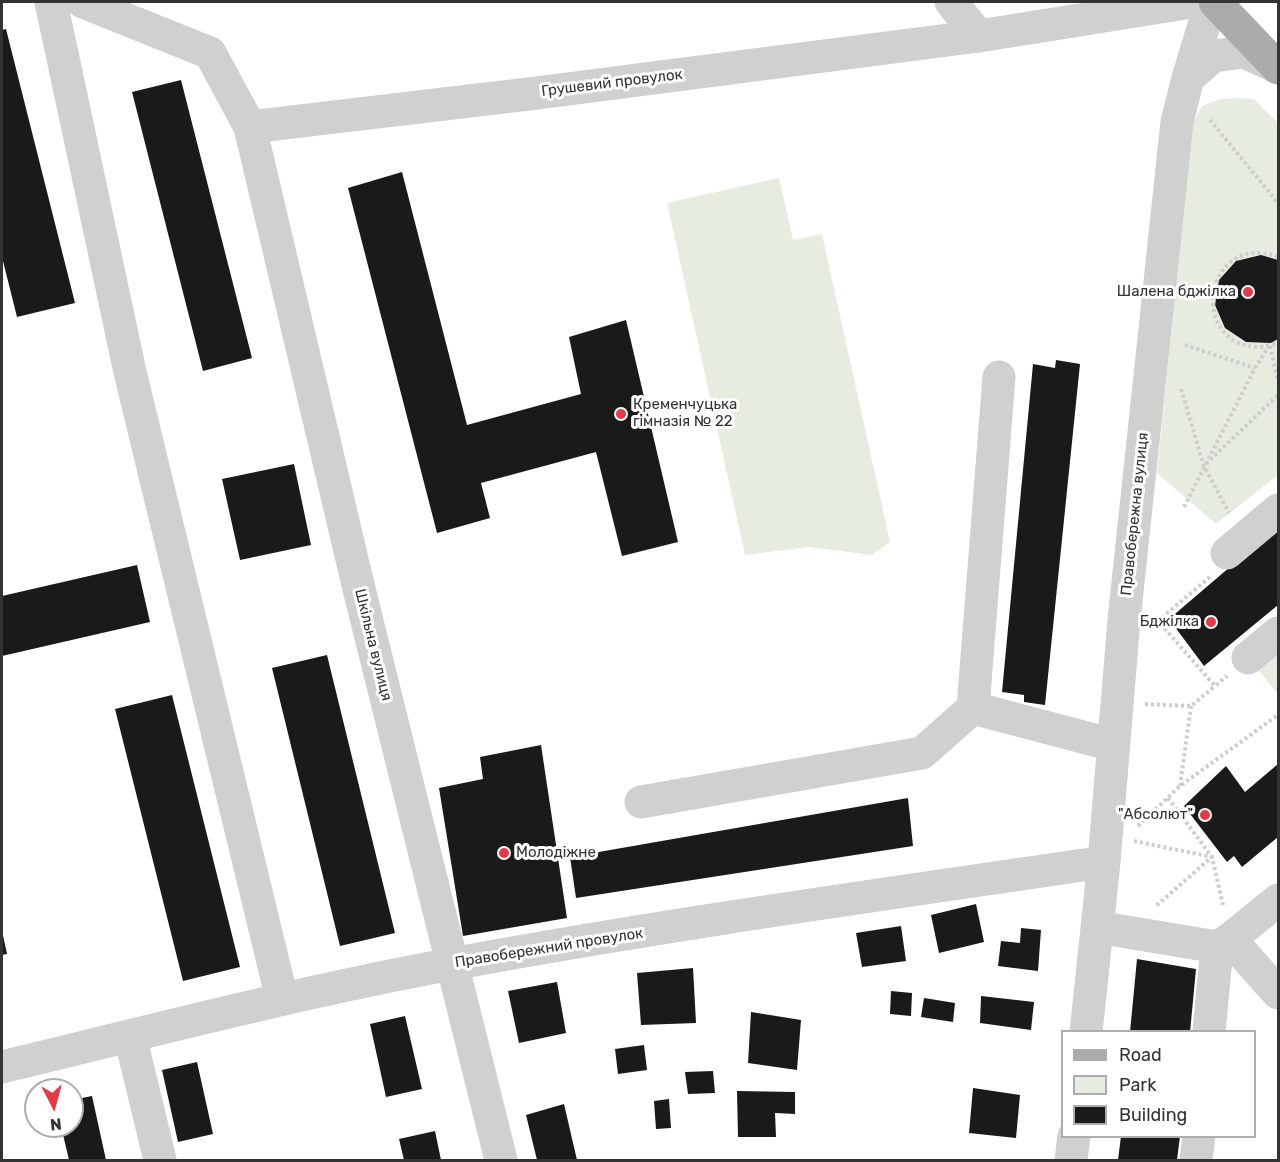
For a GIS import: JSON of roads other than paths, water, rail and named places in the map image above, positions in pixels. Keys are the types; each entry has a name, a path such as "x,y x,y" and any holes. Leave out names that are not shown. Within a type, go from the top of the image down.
{"main road":[{"path":"1213,2 1278,68"}],"street":[{"path":"51,2 130,372 282,999"},
{"path":"83,2 210,53 250,127"},
{"path":"951,2 978,36"},
{"name":"Грушевий провулок","path":"250,127 537,93 978,36 1192,2"},
{"name":"Правобережна вулиця","path":"1087,1030 1112,930 1113,745 1124,620 1177,122 1188,78 1213,2"},
{"path":"1188,78 1214,56 1244,52 1278,68"},
{"name":"Шкільна вулиця","path":"250,127 359,589 501,1161"},
{"path":"642,802 922,753 973,708 999,376"},
{"path":"1230,554 1278,510"},
{"path":"1248,658 1278,633"},
{"path":"973,708 1113,745"},
{"name":"Правобережний провулок","path":"2,1067 282,999 452,964 1114,851"},
{"path":"1209,1030 1224,943 1278,900"},
{"path":"1112,930 1224,943 1278,993"},
{"path":"130,1036 160,1161"},
{"path":"1071,1161 1074,1138"},
{"path":"1196,1161 1199,1138"}],"place":[{"name":"Шалена бджілка","path":"1248,292"},
{"name":"Кременчуцька гімназія № 22","path":"621,414"},
{"name":"Бджілка","path":"1211,622"},
{"name":"\"Абсолют\"","path":"1205,815"},
{"name":"Молодіжне","path":"504,853"}]}
